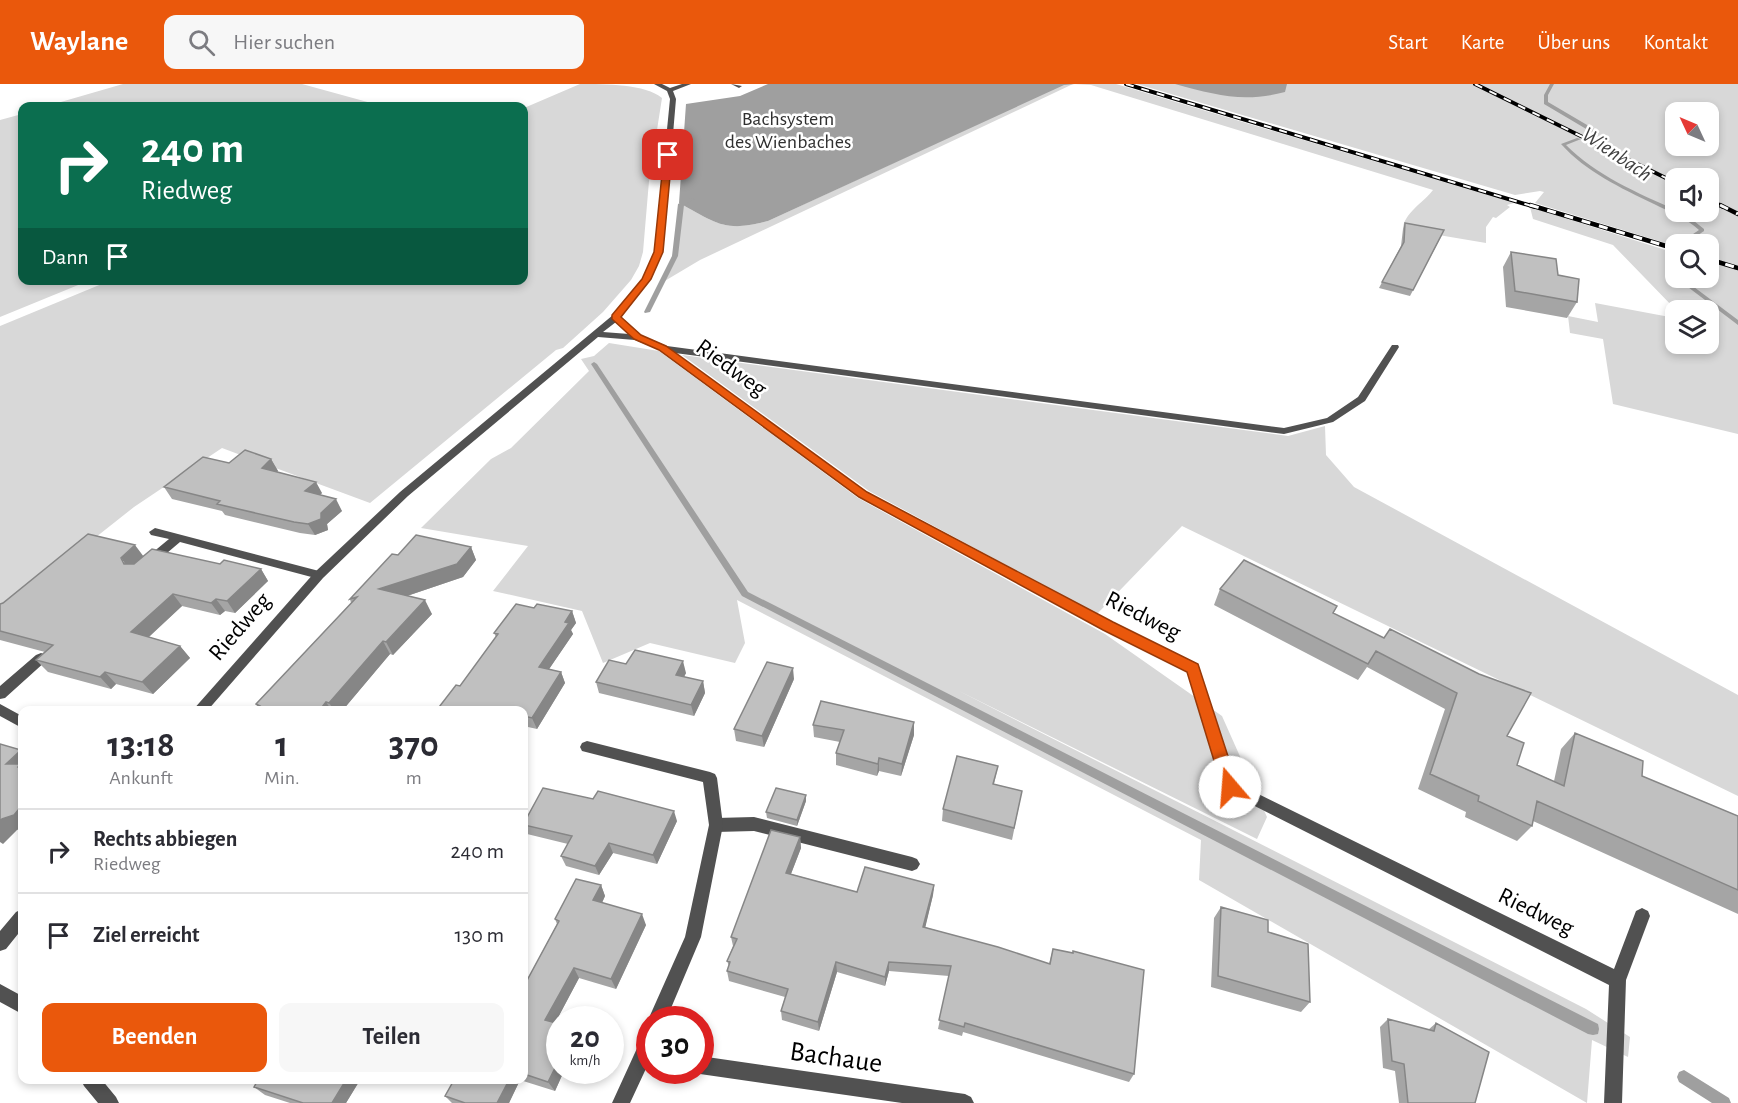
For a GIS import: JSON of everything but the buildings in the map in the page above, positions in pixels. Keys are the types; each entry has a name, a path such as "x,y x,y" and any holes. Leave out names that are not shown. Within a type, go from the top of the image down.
{"street":[{"path":"657,84 670,90 687,84"},
{"name":"Riedweg","path":"203,706 319,575 404,494 616,317 646,279 658,252 673,99 670,90"},
{"name":"Riedweg","path":"616,317 637,337"},
{"name":"Riedweg","path":"595,334 637,337 663,348 863,495 1098,621 1193,668 1230,787 1618,980"},
{"name":"Riedweg","path":"663,348 1284,431 1330,420 1362,399 1395,346"},
{"name":"Riedweg","path":"155,532 319,575"},
{"path":"138,571 177,539"},
{"path":"0,694 41,658"},
{"path":"0,709 18,720"},
{"path":"587,747 710,778 716,825 693,937 663,1006"},
{"path":"716,825 754,824 912,864"},
{"path":"1613,1103 1618,980 1642,916"},
{"path":"0,943 18,922"},
{"path":"0,992 18,1003"},
{"name":"Bachaue","path":"714,1067 965,1103"},
{"path":"621,1103 636,1072"},
{"path":"93,1084 110,1103"}],"shaded area":[{"path":"123,84 302,84 367,102 61,102"},
{"path":"580,84 636,87 655,93 662,98 649,181 643,252 639,266 631,280 603,312 563,348 556,350 370,503 222,448 134,507 0,613 0,326 99,285 528,285 528,106"},
{"name":"Bachsystem des Wienbaches","path":"768,84 1075,84 1064,85 768,221 741,226 721,224 679,203 686,104 740,96"},
{"path":"773,84 1073,84 700,260 663,282 674,251 679,203 721,224 741,226 768,221 1062,85 742,99"},
{"path":"1073,84 1116,84 1514,203 1507,205 1510,207 1496,218 1493,217 1486,227 1486,243 1403,229 1410,213 1433,190 1091,85"},
{"path":"1137,84 1738,84 1738,434 1613,404 1603,339 1570,333 1568,316 1598,322 1595,303 1665,316 1665,354 1719,354 1719,300 1666,300 1613,245 1533,219 1530,207 1665,250 1665,288 1719,288 1719,234 1665,234 1665,243 1535,203 1544,192 1515,195"},
{"path":"1175,84 1287,84 1285,92 1243,97 1217,94"},
{"path":"18,115 18,285 78,285 0,317 0,120"},
{"path":"609,343 659,351 858,498 1105,634 1222,716 1267,817 1257,839 959,691 1586,1009 1630,1037 1628,1057 1592,1040 1587,1103 1199,880 1201,840 737,600 745,643 735,663 650,643 603,663 582,611 493,591 528,546 421,528 491,459 511,448 589,371 581,359 594,356"},
{"path":"682,355 1288,436 1325,426 1326,455 1354,487 1738,695 1738,796 1182,526 1097,614 869,491"}],"waterway":[{"name":"Wienbach","path":"1552,84 1546,95 1546,103 1597,133 1590,136"},
{"name":"Wienbach","path":"1579,139 1563,144 1596,172 1692,221 1702,230 1696,234"},
{"path":"647,312 675,256 681,204 692,199"},
{"name":"Wienbach","path":"1692,288 1738,323"},
{"path":"594,364 745,594 1593,1029"},
{"path":"1684,1077 1724,1103"}],"railway":[{"path":"1126,84 1535,207"},
{"path":"1475,84 1665,178"},
{"path":"1530,205 1665,246"},
{"path":"1719,205 1723,207"},
{"path":"1720,205 1738,214"},
{"path":"1719,262 1738,268"}],"route":[{"path":"668,155 658,252 646,279 616,317 637,337 663,348 863,495 1108,626 1193,668 1230,787"}]}
